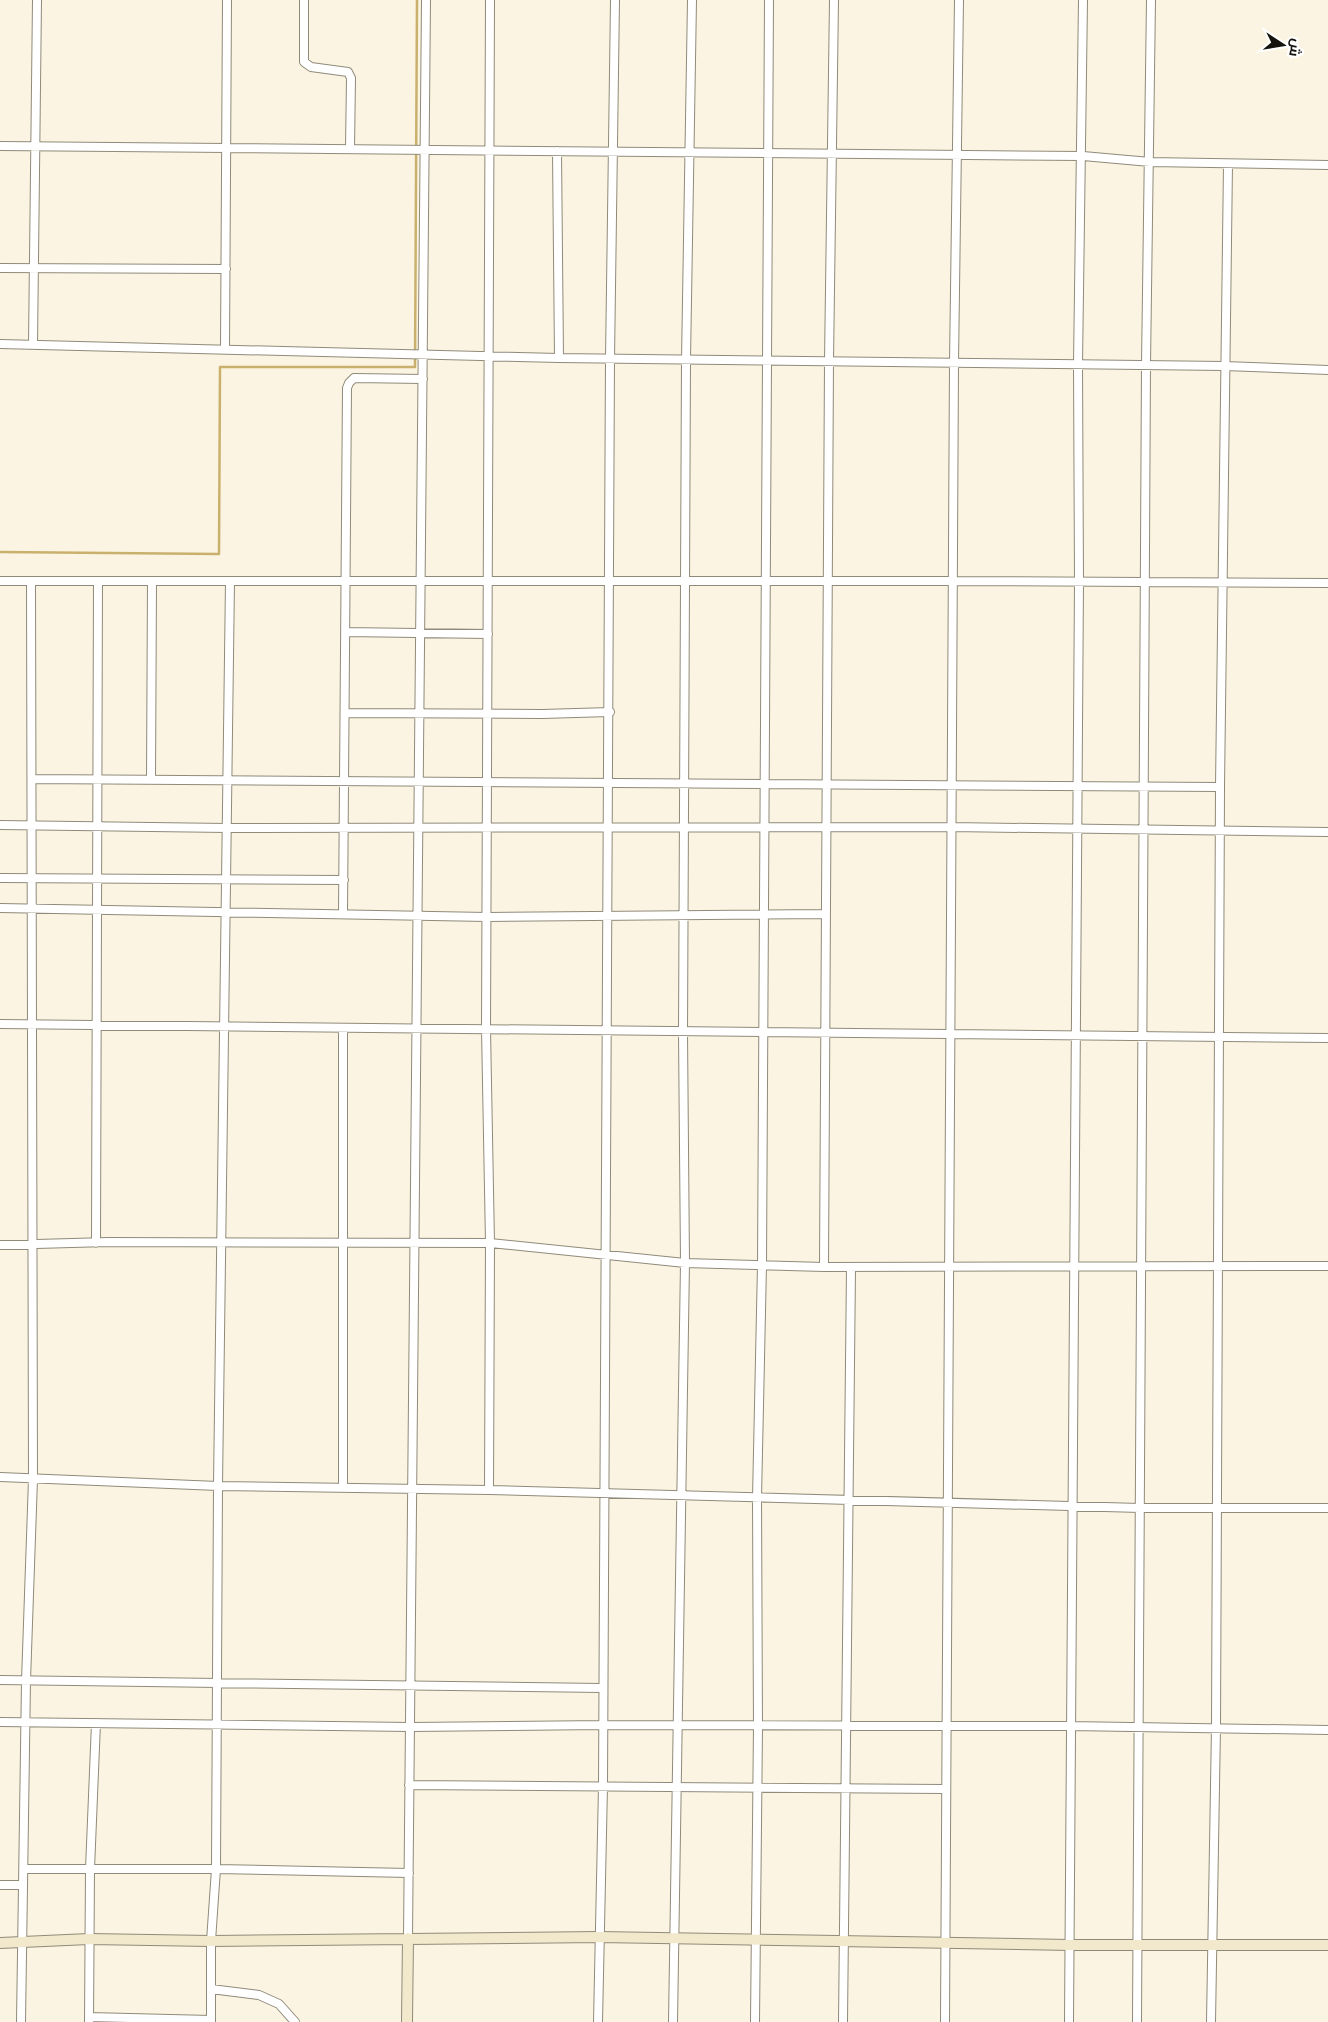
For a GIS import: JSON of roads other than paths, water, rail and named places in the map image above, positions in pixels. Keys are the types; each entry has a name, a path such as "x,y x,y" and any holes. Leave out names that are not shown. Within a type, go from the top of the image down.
{"street":[{"path":"33,345 37,0"},
{"path":"225,348 226,0"},
{"path":"304,0 304,62 311,67 348,72 351,78 350,148"},
{"path":"407,2022 424,379 426,0"},
{"path":"489,1490 490,1243 486,1029 490,0"},
{"path":"598,2022 603,1786 603,1493 610,784 610,359 615,0"},
{"path":"674,2022 680,1496 685,1263 683,1033 686,360 692,0"},
{"path":"755,2022 758,1726 757,1498 762,1265 765,827 766,360 769,152 768,0"},
{"path":"824,1267 825,914 829,581 828,361 833,152 834,0"},
{"path":"945,2022 945,1726 954,362 959,0"},
{"path":"1069,2022 1079,582 1078,364 1083,156 1084,0"},
{"path":"1137,2022 1137,1727 1146,830 1146,365 1151,0"},
{"path":"0,146 614,152 833,152 1083,156 1150,162 1328,165"},
{"path":"557,151 559,358"},
{"path":"1211,2022 1216,1727 1218,1036 1224,366 1228,164"},
{"path":"0,268 226,269"},
{"path":"0,344 225,348 610,359 1224,366 1328,370"},
{"path":"343,914 349,383 354,378 424,379"},
{"path":"0,581 954,580 1328,583"},
{"path":"96,1243 98,581"},
{"path":"152,581 152,780"},
{"path":"96,1723 90,1869 89,2020 211,2021 212,1941 216,1869 218,1486 230,581"},
{"path":"21,2022 26,1681 33,1478 34,1025 31,582"},
{"path":"346,632 488,634"},
{"path":"346,713 488,714 610,712"},
{"path":"32,779 227,780 419,784 1220,787"},
{"path":"0,824 32,826 98,824 227,828 419,826 609,828 952,827 1328,832"},
{"path":"0,878 344,880"},
{"path":"0,908 97,908 487,917 825,914"},
{"path":"0,1024 608,1030 683,1033 951,1036 1076,1035 1328,1038"},
{"path":"343,1028 343,1488"},
{"path":"0,1245 96,1243 490,1243 685,1263 851,1268 1328,1266"},
{"path":"843,2022 851,1268"},
{"path":"0,1477 218,1486 489,1490 1140,1508 1328,1508"},
{"path":"0,1680 602,1688"},
{"path":"0,1722 410,1727 847,1725 1216,1727 1328,1730"},
{"path":"409,1785 945,1789"},
{"path":"24,1869 216,1869 409,1874"},
{"path":"0,1885 23,1885"},
{"path":"0,1943 89,1939 212,1941 599,1937 1070,1945 1328,1944"},
{"path":"211,1989 259,1995 279,2004 295,2022"}],"waterway":[{"path":"0,552 219,554 220,367 415,367 417,0"}]}
